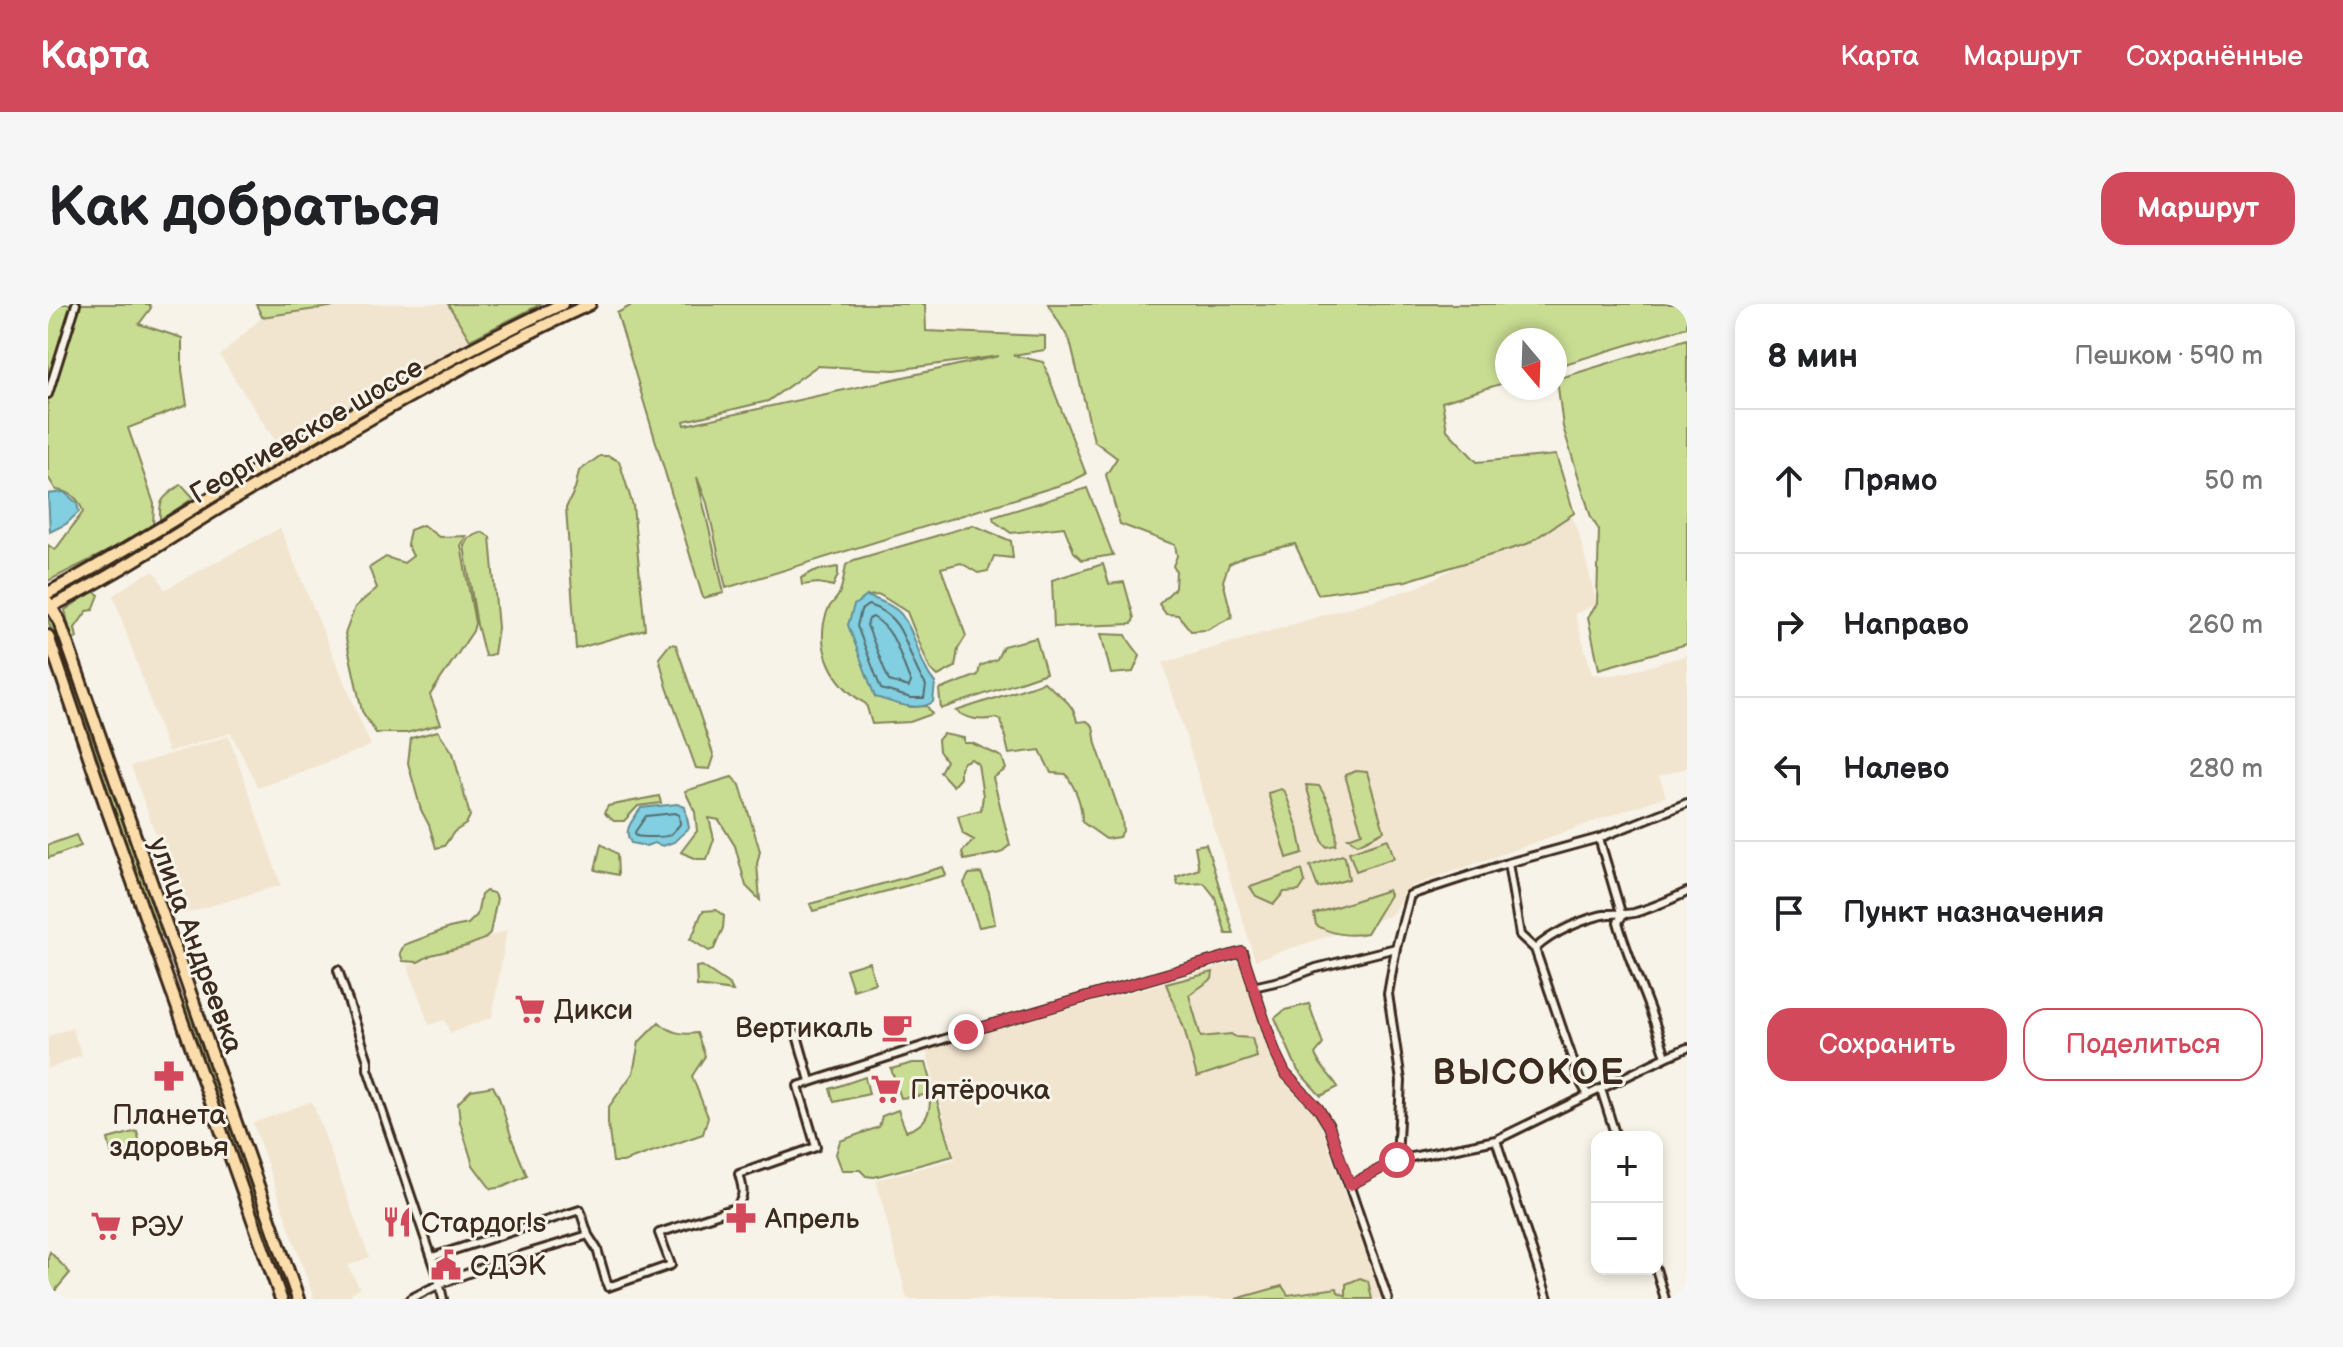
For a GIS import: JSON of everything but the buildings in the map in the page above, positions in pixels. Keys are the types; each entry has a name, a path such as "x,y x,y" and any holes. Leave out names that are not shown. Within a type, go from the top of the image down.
{"main road":[{"name":"Георгиевское шоссе","path":"48,593 132,547 375,400 562,304"},
{"name":"Георгиевское шоссе","path":"49,605 101,580 384,410 590,304"},
{"name":"улица Андреевка","path":"49,605 59,620 298,1299"},
{"name":"улица Андреевка","path":"48,636 281,1299"},
{"path":"156,944 160,939 169,938"},
{"path":"175,1000 189,995"}],"street":[{"path":"48,394 76,304"},
{"path":"222,490 222,501 230,502"},
{"path":"1397,1160 1401,1081 1388,994 1410,895 1599,838 1687,803"},
{"path":"1599,838 1622,916"},
{"path":"1508,863 1520,935 1535,949 1580,1081 1588,1095"},
{"path":"1535,949 1579,923 1611,914 1622,916 1687,892"},
{"path":"1622,916 1618,922 1626,949 1658,1027 1666,1057"},
{"path":"1253,987 1396,948"},
{"path":"432,1257 580,1210 588,1235 597,1249 608,1287 671,1265 659,1233 735,1208 744,1191 739,1174 816,1147 798,1086 966,1032 1242,952 1285,1073 1318,1108 1329,1126 1388,1299"},
{"path":"338,970 443,1299"},
{"path":"797,1035 810,1081"},
{"path":"1350,1185 1397,1160 1496,1140 1687,1049"},
{"path":"1601,1089 1614,1131"},
{"path":"1496,1140 1548,1299"},
{"path":"410,1299 439,1284 588,1235"},
{"path":"1658,1275 1665,1299"}],"shaded area":[{"path":"350,304 448,304 470,340 279,447 220,356 262,317"},
{"path":"1568,508 1578,530 1597,604 1575,614 1592,674 1629,672 1687,655 1687,768 1659,776 1666,796 1412,886 1390,916 1255,960 1163,663 1418,587"},
{"path":"280,528 371,746 258,788 231,733 168,752 113,595 146,574 155,572 165,589"},
{"path":"229,736 281,885 184,914 131,766"},
{"path":"507,930 492,1017 450,1033 445,1020 429,1025 408,966"},
{"path":"1238,961 1281,1078 1318,1117 1381,1299 907,1299 876,1180 955,1159 926,1050"},
{"path":"72,1028 82,1055 48,1069 48,1036"},
{"path":"312,1101 369,1257 348,1266 360,1288 351,1293 353,1299 314,1299 253,1123"}],"green space":[{"path":"48,304 149,304 151,308 139,324 182,338 187,405 128,428 154,504 153,525 48,581 48,545 55,550 83,512 76,499 56,490 48,477"},
{"path":"256,304 350,304 262,317"},
{"path":"448,304 541,304 470,340"},
{"path":"572,304 580,304 227,499 226,496 353,420"},
{"path":"634,304 925,304 926,331 1045,336 1045,350 1013,355 1043,362 1086,474 1070,482 726,588 707,503 697,477 724,593 703,598 617,313","holes":["999,356 685,425 684,421 768,401 817,366 895,370"]},
{"path":"1048,304 1687,304 1687,327 1567,363 1567,328 1495,328 1495,386 1442,402 1447,430 1477,462 1556,455 1574,513 1527,544 1406,581 1318,594 1295,544 1247,555 1229,564 1223,581 1232,617 1207,630 1191,631 1178,615 1166,614 1159,604 1175,588 1175,545 1120,524 1106,475 1117,458 1094,441 1070,341"},
{"path":"1687,339 1687,644 1599,669 1588,617 1597,604 1599,530 1591,517 1563,427 1560,400 1567,400 1567,376"},
{"path":"600,456 619,461 633,506 645,629 576,649 566,508 579,471"},
{"path":"180,485 192,499 160,520 163,499"},
{"path":"1087,488 1113,555 1082,560 1074,552 1064,527 1011,533 994,521 993,517"},
{"path":"423,525 439,537 466,536 461,546 475,623 473,631 430,695 441,724 406,733 376,733 362,711 345,634 355,607 377,588 369,568 386,557 404,563 413,556 407,544 410,530"},
{"path":"973,525 1011,541 1013,558 994,556 988,571 978,573 961,563 941,568 966,636 958,649 955,667 938,676 930,669 907,612 880,595 867,596 910,707 927,706 932,714 910,722 872,724 866,704 836,676 825,652 824,626 828,610 841,589 846,565"},
{"path":"482,532 490,537 498,628 494,654 485,656 464,546 468,538"},
{"path":"1103,564 1109,584 1124,582 1134,618 1132,624 1054,627 1052,580"},
{"path":"838,567 833,586 818,583 802,585 801,578 814,571"},
{"path":"93,591 99,595 93,610 87,611 75,628 75,639 71,636 65,610"},
{"path":"50,618 163,935 159,936 48,621"},
{"path":"1101,634 1126,635 1140,656 1133,672 1111,674"},
{"path":"1036,638 1046,673 941,709 939,690 978,675 980,666 997,659 1003,646"},
{"path":"670,644 676,645 714,757 710,769 696,768 667,687 659,658"},
{"path":"1044,682 1069,704 1077,722 1087,721 1093,726 1096,744 1122,819 1123,831 1119,837 1106,839 1082,822 1080,803 1070,780 1066,774 1051,773 1040,750 1009,754 1001,720 975,719 956,711"},
{"path":"438,731 453,753 470,816 444,846 436,848 408,763 411,738"},
{"path":"943,734 964,738 964,743 972,743 1002,757 1006,769 993,778 1010,845 1000,853 964,860 962,852 974,840 963,834 958,816 981,810 983,796 978,764 971,759 964,762 960,768 960,778 953,786 940,772 946,761 939,751 938,740"},
{"path":"1356,771 1367,772 1384,831 1358,844 1348,838 1362,833 1345,775"},
{"path":"732,777 740,785 760,851 757,864 760,900 746,886 735,846 719,820 709,818 714,839 707,859 697,859 681,852 697,831 695,812 685,791"},
{"path":"1306,785 1319,786 1326,799 1335,822 1336,845 1327,847 1323,843"},
{"path":"1281,789 1285,792 1298,828 1303,853 1287,858 1268,793"},
{"path":"659,796 661,803 638,806 624,821 614,821 604,813 608,806"},
{"path":"76,835 81,846 48,858 48,845"},
{"path":"1388,839 1394,858 1356,871 1349,852"},
{"path":"601,844 617,854 618,875 595,870"},
{"path":"1206,844 1234,934 1226,934 1215,897 1204,883 1178,885 1176,877 1199,869 1195,846"},
{"path":"1342,855 1349,879 1318,888 1310,866"},
{"path":"943,867 946,875 813,911 810,904"},
{"path":"1302,870 1305,882 1299,891 1284,892 1274,904 1256,896 1250,887"},
{"path":"981,873 989,892 995,924 979,927 964,883 969,874"},
{"path":"1388,890 1390,895 1367,933 1341,934 1316,925 1314,914"},
{"path":"486,891 497,898 490,933 484,939 418,962 403,961 400,953 404,945 468,924 477,915 481,895"},
{"path":"716,910 724,916 723,928 714,949 709,951 690,939 703,911"},
{"path":"869,962 875,983 853,990 846,969"},
{"path":"702,966 730,985 733,991 697,986 696,967"},
{"path":"1213,972 1212,979 1189,995 1201,1037 1231,1034 1252,1038 1257,1057 1197,1077 1184,1028 1166,984"},
{"path":"187,1003 292,1299 287,1299 183,1004"},
{"path":"1309,1004 1323,1044 1315,1054 1338,1087 1321,1096 1298,1071 1275,1018 1285,1010"},
{"path":"659,1022 676,1032 697,1033 705,1056 692,1076 708,1117 703,1134 623,1162 613,1162 608,1108 633,1073 639,1042"},
{"path":"926,1063 953,1156 874,1177 866,1176 860,1170 842,1170 836,1154 840,1141 879,1127 882,1116 898,1110 906,1131 924,1120 930,1100 925,1095 901,1098 891,1069"},
{"path":"865,1077 869,1094 834,1102 830,1089"},
{"path":"493,1086 527,1176 491,1189 473,1165 460,1122 458,1103 471,1090"},
{"path":"137,1131 141,1148 112,1156 108,1139"},
{"path":"50,1252 70,1273 48,1299 48,1258"},
{"path":"1360,1278 1368,1281 1372,1299 1236,1299 1282,1286 1288,1295 1337,1288 1346,1296 1346,1284"}],"water":[{"path":"64,492 77,503 79,512 66,524 50,532 48,494"},
{"path":"867,596 894,608 911,630 925,667 935,683 933,702 912,707 875,697 848,625 854,605"},
{"path":"677,804 685,807 689,828 674,842 663,846 631,843 628,829 641,808"}],"place":[{"name":"Дикси","path":"530,1009"},
{"name":"Вертикаль","path":"897,1027"},
{"name":"Планета здоровья","path":"169,1076"},
{"name":"Пятёрочка","path":"886,1089"},
{"name":"Апрель","path":"741,1218"},
{"name":"Стардог!s","path":"397,1222"},
{"name":"РЭУ","path":"106,1226"},
{"name":"СДЭК","path":"446,1265"}],"district":[{"name":"ВЫСОКОЕ","path":"1529,1071"}],"route":[{"path":"966,1032 1242,952 1275,1052 1285,1073 1318,1108 1329,1126 1350,1185 1397,1160"}]}
